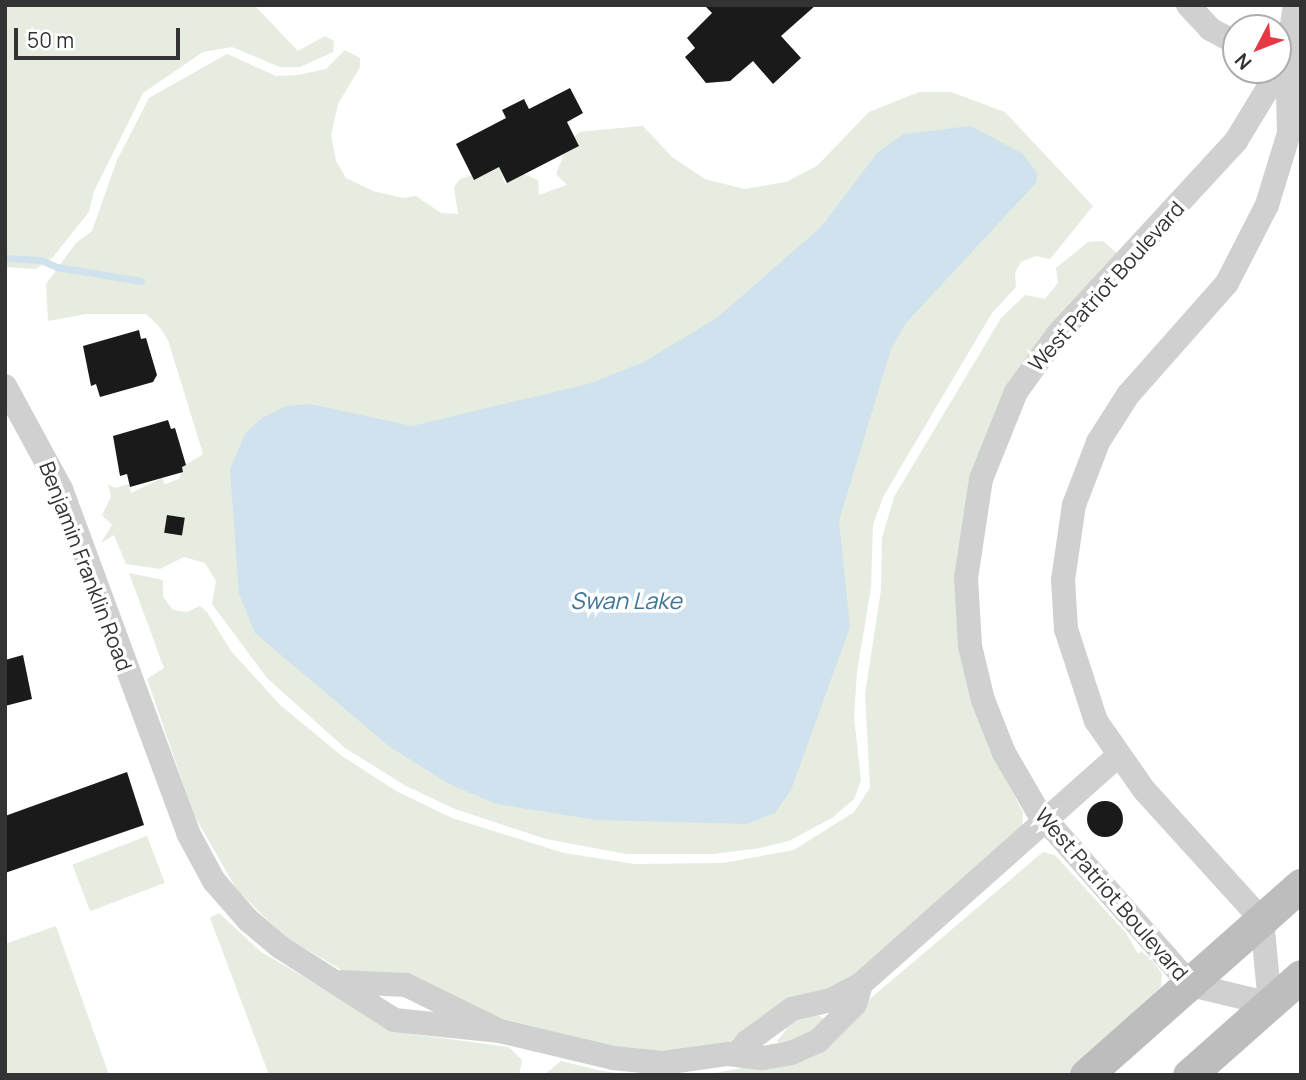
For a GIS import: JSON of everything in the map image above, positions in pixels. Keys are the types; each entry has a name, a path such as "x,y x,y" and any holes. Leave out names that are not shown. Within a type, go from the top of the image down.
{"main road":[{"path":"1086,1075 1301,885"},
{"path":"1189,1075 1301,976"}],"street":[{"path":"1188,5 1210,29 1222,35"},
{"name":"West Patriot Boulevard","path":"1292,34 1295,5"},
{"name":"West Patriot Boulevard","path":"1270,1004 1191,985 1046,822 1004,753 975,671 966,578 981,479 1004,416 1043,352 1236,141 1274,84"},
{"name":"West Patriot Boulevard","path":"1262,920 1118,756 1084,691 1066,629 1063,580 1074,505 1087,464 1113,415 1227,283 1255,236 1285,157 1291,111 1290,84"},
{"name":"Benjamin Franklin Road","path":"5,386 61,489 141,712 188,833 214,881 264,934 401,1022 500,1031"},
{"path":"737,1054 747,1042 792,1009 831,1000 861,984 1118,756"},
{"path":"1262,920 1270,1004"},
{"path":"336,981 406,985 500,1031 637,1062 737,1054 763,1058 811,1044 855,1004 861,984"}],"shaded area":[{"path":"5,5 254,5 298,51 325,36 334,41 333,52 300,67 280,67 232,47 203,52 143,93 94,191 89,212 53,257 36,269 5,267"},
{"path":"345,50 360,58 360,67 338,104 331,135 336,161 346,178 373,191 403,198 416,196 441,213 458,214 454,187 460,179 499,167 505,184 524,174 538,180 539,195 567,185 556,174 564,154 579,146 574,137 579,132 608,129 643,126 672,157 705,179 745,189 786,182 817,166 869,112 919,92 951,92 1005,112 1093,206 1050,259 1036,256 1021,262 1015,273 1016,287 992,313 883,497 873,525 871,588 857,672 854,717 861,780 854,799 832,818 789,841 760,848 713,854 626,854 546,839 455,809 406,786 345,748 267,678 212,604 216,581 205,563 184,557 160,569 126,564 114,535 101,543 112,525 102,515 111,497 108,484 115,488 129,484 131,493 162,478 165,484 179,479 182,467 203,454 168,340 158,325 146,314 86,314 48,321 46,284 76,243 92,231 117,160 149,98 227,54 276,76 326,69"},
{"path":"1103,241 1120,256 1032,353 957,558 992,753 1023,812 1022,829 852,980 732,1043 678,1051 628,1050 503,1019 343,971 284,936 237,890 194,815 147,679 164,668 129,573 163,580 163,597 173,610 187,612 200,606 207,612 231,651 280,705 342,756 396,791 452,818 564,853 635,864 723,863 794,850 854,812 870,788 865,694 881,590 882,538 894,497 1001,318 1025,295 1045,299 1058,283 1056,268 1088,242"},
{"path":"147,836 165,883 90,911 72,865"},
{"path":"1043,852 1055,855 1126,933 1138,954 1141,951 1153,961 1162,974 1161,987 1074,1075 705,1075 779,1061 858,1009"},
{"path":"219,913 260,951 396,1032 509,1047 522,1060 519,1075 269,1075 210,918"},
{"path":"56,926 109,1075 5,1075 5,944"},
{"path":"817,1015 825,1019 820,1031 780,1044 777,1041 792,1022"},
{"path":"561,1061 602,1071 631,1075 544,1075"}],"water":[{"name":"Swan Lake","path":"971,126 1023,154 1037,173 1036,183 905,324 891,349 839,521 850,627 791,790 775,813 747,824 596,820 497,804 451,785 390,747 255,633 239,594 230,469 245,434 263,417 287,406 310,404 412,426 588,384 644,362 718,317 821,227 878,152 904,134"}],"building":[{"path":"704,5 816,5 781,36 801,58 773,84 753,61 730,81 706,83 685,57 695,48 687,38 712,13"},
{"path":"570,88 583,113 567,122 579,146 507,183 499,167 474,180 456,144 506,118 502,110 524,99 529,109"},
{"path":"139,330 141,339 146,338 157,375 153,382 100,397 96,384 91,386 83,346"},
{"path":"168,420 171,429 175,428 186,465 182,467 183,472 130,487 127,474 120,476 113,436"},
{"path":"167,515 185,518 182,536 164,533"},
{"path":"23,655 32,699 5,706 5,660"},
{"path":"127,772 144,825 5,873 5,816"},
{"path":"1105,801 1118,806 1123,819 1118,832 1105,837 1092,832 1087,819 1092,806"}],"waterway":[{"path":"5,258 41,260 57,267 141,281"}]}
